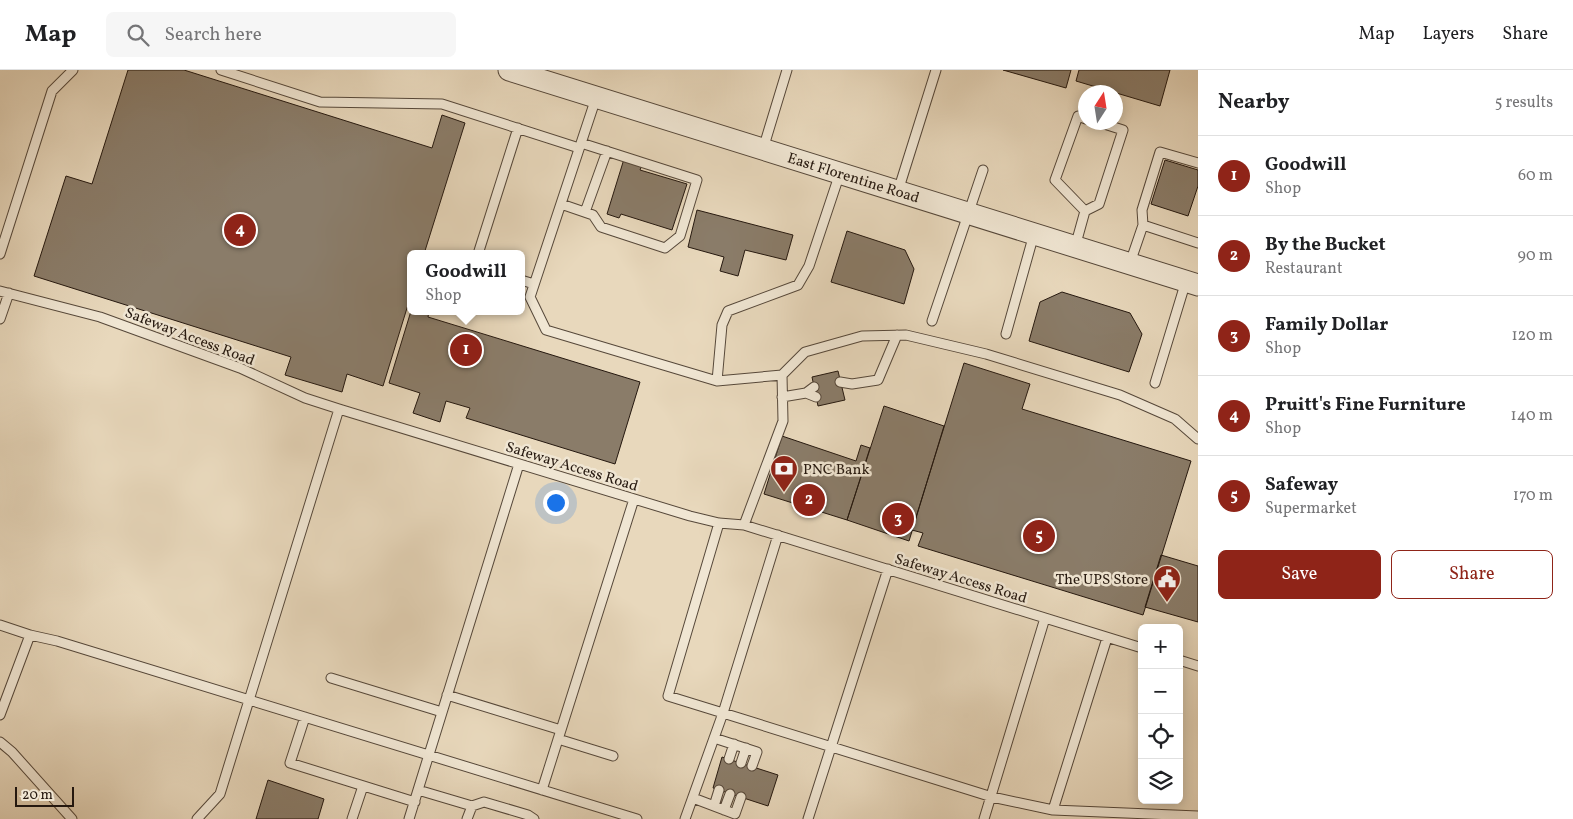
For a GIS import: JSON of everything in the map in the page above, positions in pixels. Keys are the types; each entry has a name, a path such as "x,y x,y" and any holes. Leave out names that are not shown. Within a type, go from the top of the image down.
{"street":[{"name":"East Florentine Road","path":"509,70 1192,283"}],"lane":[{"path":"0,254 52,91 73,70"},
{"path":"221,70 320,102 442,104 580,146 607,151 697,180 680,236 665,248 601,227 593,214 561,204"},
{"path":"763,149 786,70"},
{"path":"898,191 936,70"},
{"path":"596,97 530,297 546,330 717,381 782,375 805,352 862,336 906,335 986,354 1120,395 1175,419 1198,439"},
{"path":"1078,116 1056,180 1085,211"},
{"path":"479,250 518,128"},
{"path":"1075,247 1085,211 1099,204 1123,130"},
{"path":"585,212 607,151"},
{"path":"1130,264 1143,225 1142,210 1160,152 1198,164"},
{"path":"932,321 983,170"},
{"path":"717,381 722,325 728,311 798,285 809,266 840,173"},
{"path":"1143,225 1198,243"},
{"path":"1006,334 1034,234"},
{"path":"525,281 534,284"},
{"path":"1155,383 1192,283"},
{"path":"0,319 4,292"},
{"name":"Safeway Access Road","path":"4,292 100,317 240,368 305,398 338,409 690,516 719,523 744,525 1138,647"},
{"path":"840,382 852,384 878,380 897,335"},
{"path":"744,525 783,422 782,375"},
{"path":"843,391 852,384"},
{"path":"782,397 806,393 814,387"},
{"path":"806,393 816,397"},
{"path":"197,819 220,794 338,409"},
{"path":"410,819 519,464"},
{"path":"542,790 634,499"},
{"path":"719,523 668,696 992,797 1053,810 1162,817 1198,816"},
{"path":"685,819 723,714 778,536"},
{"path":"808,819 888,570"},
{"path":"984,819 1045,618"},
{"path":"0,626 57,641 637,819"},
{"path":"0,715 30,635"},
{"path":"1053,810 1108,638"},
{"path":"1183,661 1198,666"},
{"path":"331,678 442,712"},
{"path":"447,695 559,734 613,756"},
{"path":"305,717 290,762 414,802"},
{"path":"714,738 757,752 752,766"},
{"path":"0,742 12,752 72,819"},
{"path":"729,759 734,744"},
{"path":"741,763 746,748"},
{"path":"352,819 363,786"},
{"path":"418,790 472,806 484,802 534,819"},
{"path":"714,806 719,790"},
{"path":"724,810 730,794"},
{"path":"693,798 735,814 741,797"},
{"path":"467,819 472,806"}],"building":[{"path":"128,70 184,70 432,148 442,115 465,123 425,250 407,250 407,308 383,386 347,374 342,392 285,375 291,357 34,276 66,176 92,184"},
{"path":"1003,70 1071,70 1066,88"},
{"path":"1079,70 1170,70 1160,106 1123,95 1123,85 1089,85 1076,81"},
{"path":"624,159 642,165 640,170 687,184 672,230 621,214 619,218 607,214"},
{"path":"1165,160 1198,170 1198,186 1188,216 1151,204"},
{"path":"697,210 793,235 786,260 745,250 738,276 720,271 724,257 688,247"},
{"path":"847,231 905,250 914,269 904,304 831,282"},
{"path":"1062,292 1130,313 1142,334 1129,372 1029,341 1040,302"},
{"path":"410,315 428,315 428,317 640,382 615,464 466,418 470,408 446,401 440,422 413,413 420,393 389,383"},
{"path":"964,363 1030,384 1022,409 1191,461 1143,615 918,546 923,533 912,530"},
{"path":"838,371 845,400 818,406 812,377"},
{"path":"884,406 944,426 909,541 847,520"},
{"path":"782,436 856,461 861,445 870,448 847,520 764,494"},
{"path":"1161,555 1198,566 1198,622 1145,607"},
{"path":"722,757 778,775 768,806 713,788"},
{"path":"268,780 324,799 318,819 256,819"}],"place":[{"name":"Pruitt's Fine Furniture","path":"240,230"},
{"name":"Goodwill","path":"466,350"},
{"name":"PNC Bank","path":"784,493"},
{"name":"By the Bucket","path":"809,500"},
{"name":"Family Dollar","path":"898,519"},
{"name":"Safeway","path":"1039,536"},
{"name":"The UPS Store","path":"1167,603"}]}
